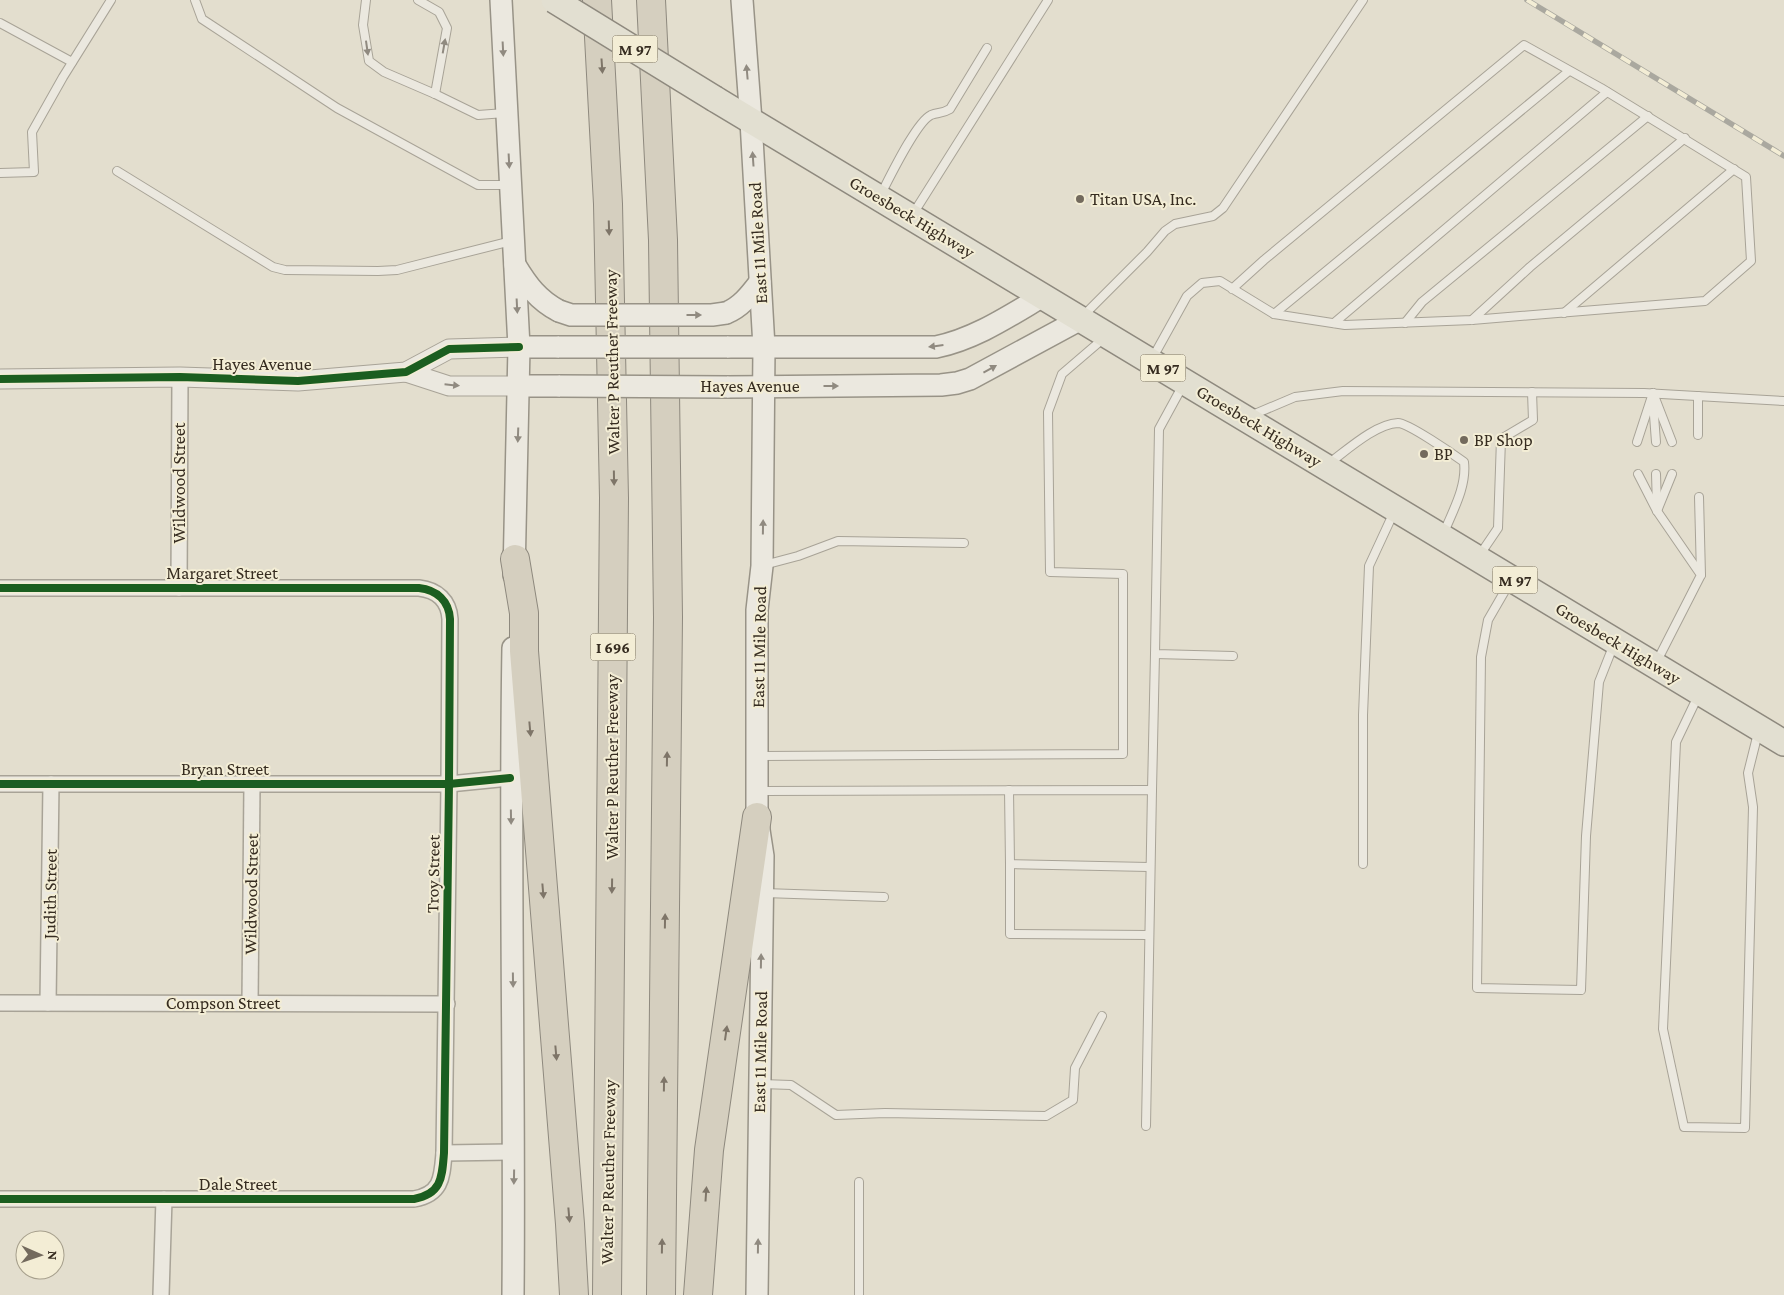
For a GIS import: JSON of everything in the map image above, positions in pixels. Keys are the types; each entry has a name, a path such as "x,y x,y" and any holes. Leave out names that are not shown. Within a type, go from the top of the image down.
{"highway":[{"name":"Walter P Reuther Freeway","path":"597,0 608,204 614,498 606,1295"},
{"path":"651,0 663,240 668,617 662,1295"},
{"path":"514,559 524,613 524,651 570,1224 574,1295"},
{"path":"698,1295 709,1150 757,804"}],"main road":[{"path":"501,0 519,347 510,778 514,1152 513,1295"},
{"name":"Groesbeck Highway","path":"554,0 751,121 1784,743"},
{"name":"East 11 Mile Road","path":"742,0 751,121 765,386 762,566 757,610 757,804 763,856 757,1295"},
{"path":"515,265 536,296 559,311 571,315 712,315 726,313 743,303 760,282"},
{"name":"Hayes Avenue","path":"519,347 936,347 954,344 970,337 1043,296"},
{"name":"Hayes Avenue","path":"519,386 941,385 957,383 983,373 1081,319"}],"street":[{"name":"Hayes Avenue","path":"406,372 449,349 519,347"},
{"name":"Hayes Avenue","path":"0,379 180,378 298,381 406,372 450,386 519,386"},
{"name":"Wildwood Street","path":"179,588 180,378"},
{"name":"Margaret Street","path":"0,588 419,588 434,592 442,598"},
{"name":"Troy Street","path":"442,598 450,611 444,1153"},
{"name":"Bryan Street","path":"0,784 449,784 510,778"},
{"name":"Judith Street","path":"48,1003 51,784"},
{"name":"Wildwood Street","path":"250,1003 252,784"},
{"name":"Compson Street","path":"0,1003 446,1004"},
{"path":"444,1153 514,1152"},
{"name":"Dale Street","path":"0,1199 414,1199 425,1197 433,1192 440,1182 444,1153"},
{"path":"161,1295 164,1200"}],"lane":[{"path":"0,173 34,172 32,132 72,62 111,0"},
{"path":"195,0 202,19 337,108 478,185 510,185"},
{"path":"366,0 364,25 369,61 384,72 478,115 507,112"},
{"path":"418,0 439,12 447,28 435,94"},
{"path":"911,217 1048,0"},
{"path":"1081,319 1147,252 1164,231 1175,224 1213,216 1224,208 1363,0"},
{"path":"0,23 72,62"},
{"path":"1151,361 1188,296 1202,283 1220,281 1232,289 1274,314 1345,325 1472,320 1706,301 1751,261 1746,177 1648,116 1524,45 1264,260 1232,289"},
{"path":"879,198 918,127 930,116 942,114 950,109 987,48"},
{"path":"1274,314 1569,70"},
{"path":"1334,323 1607,92"},
{"path":"1406,322 1422,302 1648,116"},
{"path":"1472,320 1530,268 1685,138"},
{"path":"1564,313 1734,169"},
{"path":"117,171 273,267 285,270 397,270 513,240"},
{"path":"757,756 1123,754 1123,574 1050,572 1048,412 1062,374 1108,335"},
{"path":"1146,1126 1148,935 1159,429 1185,381"},
{"path":"1245,418 1295,397 1343,391 1653,394 1784,401"},
{"path":"1478,558 1498,528 1501,439 1533,420 1532,392"},
{"path":"1653,394 1672,442"},
{"path":"1637,442 1653,394"},
{"path":"1653,394 1656,442"},
{"path":"1698,396 1698,435"},
{"path":"1325,466 1386,424 1400,423 1445,448 1464,462 1465,472 1464,483 1442,537"},
{"path":"1638,474 1657,511 1701,575"},
{"path":"1656,474 1657,511"},
{"path":"1657,511 1672,474"},
{"path":"1656,665 1701,575 1699,496"},
{"path":"1363,864 1363,715 1370,566 1396,508"},
{"path":"762,566 798,556 838,541 964,543"},
{"path":"1512,579 1488,620 1481,657 1477,988 1580,990 1586,836 1599,682 1615,641"},
{"path":"1155,654 1233,656"},
{"path":"1700,692 1676,742 1663,1029 1684,1127 1745,1128 1753,807 1748,773 1760,728"},
{"path":"757,804 1009,790 1152,790"},
{"path":"1009,790 1010,934 1148,935"},
{"path":"1010,864 1150,867"},
{"path":"762,893 884,897"},
{"path":"760,1084 791,1085 836,1115 885,1113 1046,1116 1072,1100 1075,1068 1102,1016"},
{"path":"858,1295 859,1182"}],"railway":[{"path":"1527,0 1784,156"}],"cycle path":[{"path":"0,379 180,377 298,381 406,372 449,349 519,347"},
{"path":"0,588 419,588 431,591 441,598 447,607 450,619 444,1153 441,1177 435,1189 423,1197 414,1199 0,1199"},
{"path":"0,784 449,784 510,778"}],"place":[{"name":"Titan USA, Inc.","path":"1080,199"},
{"name":"BP Shop","path":"1464,440"},
{"name":"BP","path":"1424,454"}]}
